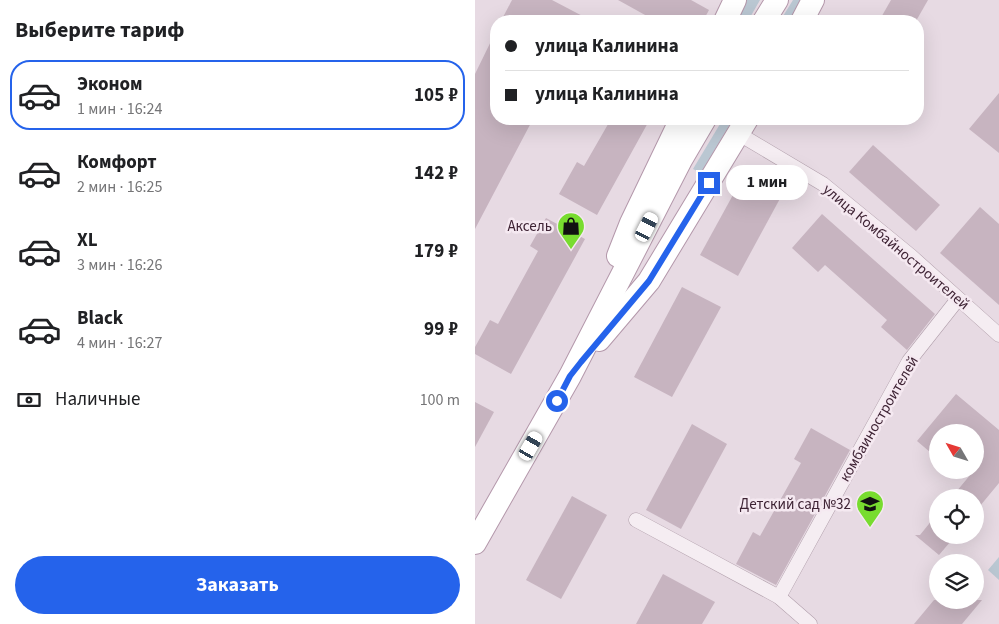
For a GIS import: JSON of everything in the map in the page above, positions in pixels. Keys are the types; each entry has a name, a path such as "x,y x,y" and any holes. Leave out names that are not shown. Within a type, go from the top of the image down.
{"main road":[{"path":"728,15 735,0"},
{"path":"768,15 777,0"},
{"path":"804,15 813,0"},
{"path":"570,376 631,223 678,125"},
{"path":"475,544 570,376 681,160 701,125"},
{"path":"570,376 649,281 743,126"}],"street":[{"name":"улица Комбайностроителей","path":"743,126 823,184 911,256 999,335"},
{"name":"комбаиностроителей","path":"779,597 909,361 958,299"},
{"path":"636,520 779,597 811,624"}],"shaded area":[{"path":"746,0 760,0 751,15 740,15"},
{"path":"793,0 800,0 794,15 784,15"},
{"path":"719,125 729,125 701,173 693,169"},
{"path":"999,557 999,580 988,570"}],"building":[{"path":"512,0 552,0 581,15 504,15"},
{"path":"618,0 691,0 709,10 706,15 645,15"},
{"path":"891,0 928,0 919,15 882,15"},
{"path":"490,43 490,125 530,125 475,229 475,74"},
{"path":"999,93 999,153 969,129"},
{"path":"608,125 647,125 597,215 559,194 577,162 584,166"},
{"path":"873,145 940,205 916,231 849,172"},
{"path":"745,173 783,193 738,276 700,255"},
{"path":"980,207 999,224 999,305 940,253"},
{"path":"822,214 935,314 907,350 881,327 887,320 825,265 818,272 792,248"},
{"path":"546,218 585,239 511,374 475,354 475,347 490,320 498,324 538,251 530,246"},
{"path":"682,287 721,307 672,397 634,377"},
{"path":"956,394 999,430 999,483 984,501 984,489 958,489 967,479 984,479 984,424 931,424"},
{"path":"475,402 494,412 475,447"},
{"path":"692,424 727,444 681,529 646,510"},
{"path":"929,427 929,451 917,441"},
{"path":"811,428 850,450 776,585 736,564 753,532 760,536 801,463 794,459"},
{"path":"572,496 607,515 561,599 526,580"},
{"path":"929,524 929,544 948,544 938,554 915,535 920,535"},
{"path":"663,574 715,602 702,624 636,624"},
{"path":"929,606 929,609 974,609 962,624 914,624"}],"place":[{"name":"Аксель","path":"571,250"},
{"name":"Детский сад №32","path":"870,528"}],"route":[{"path":"557,401 570,376 649,281 709,183"}]}
